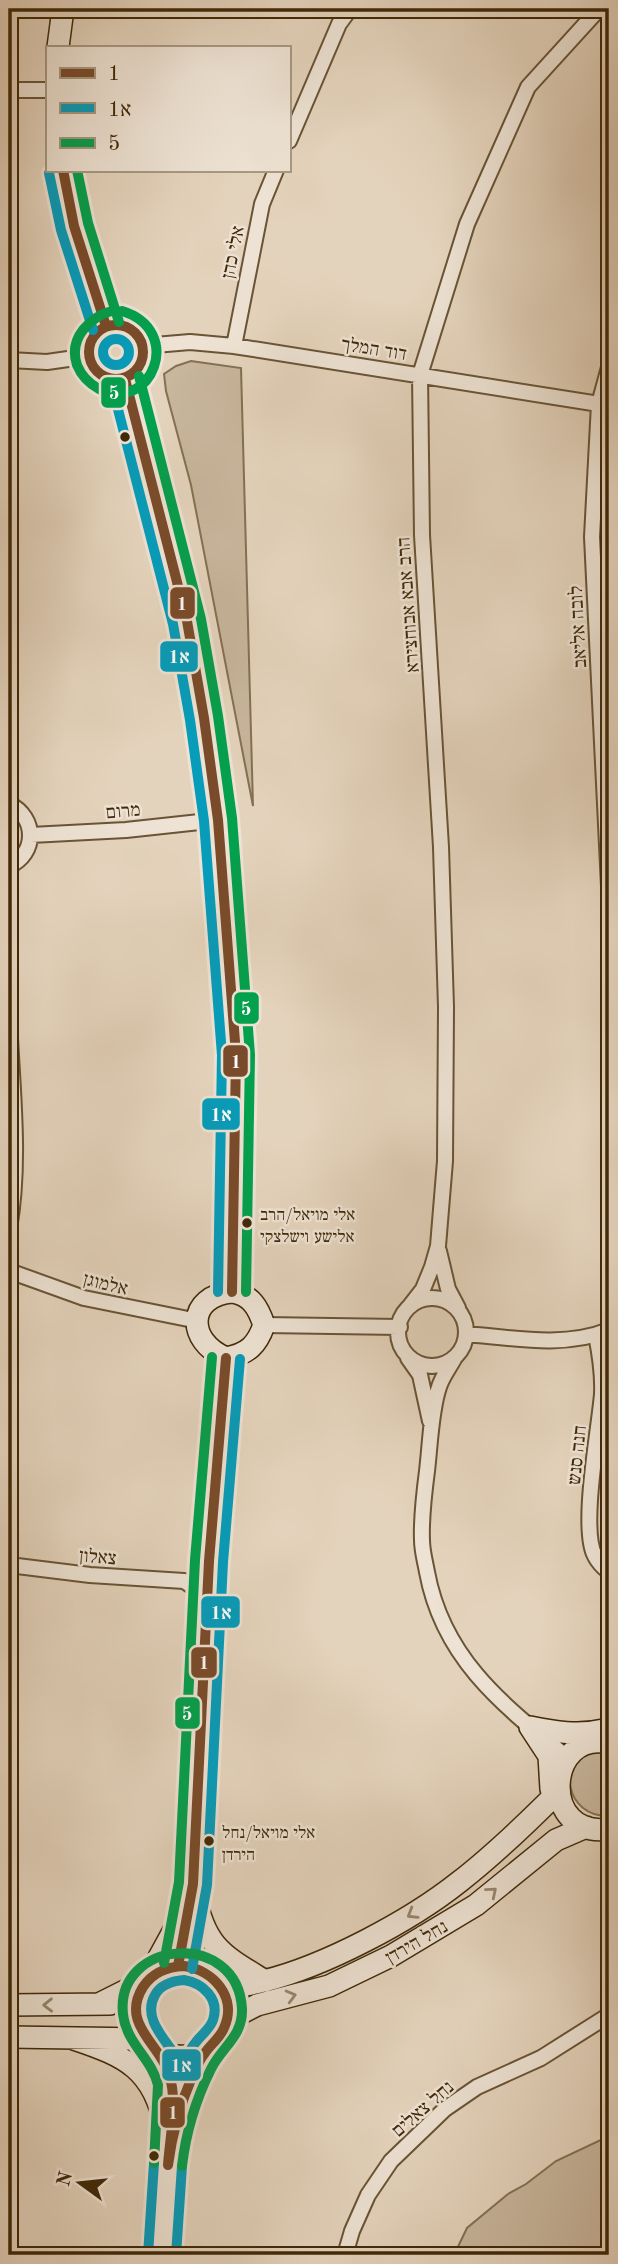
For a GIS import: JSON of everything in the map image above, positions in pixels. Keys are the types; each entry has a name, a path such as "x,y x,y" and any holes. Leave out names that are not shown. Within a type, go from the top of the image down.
{"street":[{"path":"58,46 63,9"},
{"path":"290,139 339,24 350,9"},
{"name":"הרב אבא אבוחצירא","path":"409,1307 423,1289 438,1246 445,1161 446,1007 441,847 422,535 420,375 467,224 528,87 599,9"},
{"path":"9,90 46,90"},
{"path":"63,172 74,226 106,326"},
{"name":"אלי כהן","path":"233,345 262,204 275,172"},
{"path":"118,324 127,327 136,333 142,346 140,364 125,379 109,378 99,373 89,356 91,340 106,326 118,324"},
{"name":"דוד המלך","path":"142,346 190,342 233,345 599,404"},
{"path":"9,360 47,362 89,356"},
{"name":"לובה אליאב","path":"609,367 599,404 592,537 609,886"},
{"path":"125,379 187,621 218,820 236,1055 232,1292"},
{"path":"9,804 22,812 27,819 31,835 21,859 9,866"},
{"name":"מרום","path":"31,835 126,830 218,820"},
{"path":"9,1018 15,1146 13,1207 9,1229"},
{"name":"הרב אבא אבוחצירא","path":"438,1246 448,1289 461,1313"},
{"name":"אלמוגן","path":"9,1271 84,1298 198,1321"},
{"path":"232,1292 249,1297 256,1304 264,1325 252,1348 244,1354 226,1358 208,1348 201,1340 198,1321 205,1303 212,1297 232,1292"},
{"path":"432,1429 420,1375 400,1345 398,1333 402,1317 409,1307 431,1298 443,1299 453,1304 461,1313 467,1334 462,1350 439,1387 432,1429 422,1542 432,1596 449,1636 462,1658 485,1686 568,1758"},
{"path":"264,1325 400,1326"},
{"path":"467,1334 556,1340 603,1332"},
{"name":"חנה סנש","path":"603,1332 602,1392 590,1498 589,1538 595,1556 609,1572"},
{"path":"407,1355 416,1363 432,1367 444,1365 454,1359"},
{"path":"178,1966 192,1884 209,1561 226,1358"},
{"path":"207,1605 196,1589 184,1581 198,1573 209,1561"},
{"name":"צאלון","path":"9,1565 90,1575 184,1581"},
{"path":"530,1727 608,1737"},
{"path":"530,1727 549,1756 554,1796 567,1813 586,1827 609,1829"},
{"path":"554,1796 561,1769 568,1758 584,1746 608,1737"},
{"name":"נחל הירדן","path":"222,1988 265,1981 314,1964 415,1913 459,1882 554,1796"},
{"name":"נחל הירדן","path":"228,2020 257,2005 329,1986 391,1956 476,1905 556,1840 586,1827"},
{"path":"192,1884 201,1921 218,1950 265,1981"},
{"path":"99,2004 135,1986 157,1961 176,1927 192,1884"},
{"path":"162,2255 169,2149 173,2096 170,2073 137,2022 137,2003 148,1981 157,1973 178,1966 192,1967 214,1978 222,1988 228,2020 223,2032 206,2052 179,2110 169,2149"},
{"path":"9,2005 137,2003"},
{"name":"נחל צאלים","path":"345,2255 368,2195 391,2161 445,2109 477,2087 541,2058 609,2015"},
{"path":"9,2037 150,2045 178,2058 206,2052"},
{"path":"74,2039 111,2052 129,2062 149,2081 162,2109 169,2149"}],"shaded area":[{"path":"191,361 241,368 253,806 191,485 166,391 164,374"},
{"path":"609,1750 609,1816 594,1814 583,1808 575,1799 570,1776 581,1757 593,1751"},
{"path":"609,2136 609,2255 454,2255 467,2228 508,2194 556,2161"}],"transit line":[{"name":"1","path":"63,172 74,226 106,326"},
{"name":"5","path":"77,172 88,223 119,322"},
{"name":"1א","path":"49,173 61,230 93,330"},
{"name":"5","path":"115,310 97,317 83,330 78,337 75,355 79,369 89,382 99,389 118,394 134,390 146,380 154,366 156,351 152,335 141,321 122,311"},
{"name":"1","path":"116,325 135,333 143,352 135,371 116,379 97,371 89,352 97,333 116,325"},
{"name":"1א","path":"116,339 125,343 129,352 125,361 116,365 107,361 103,352 107,343 116,339"},
{"name":"5","path":"139,376 201,619 232,818 250,1055 246,1292"},
{"name":"1","path":"125,379 187,621 218,820 236,1055 232,1292"},
{"name":"1א","path":"111,382 173,624 204,821 222,1055 218,1292"},
{"name":"5","path":"164,1963 179,1882 195,1560 212,1357"},
{"name":"1","path":"178,1966 193,1884 209,1561 226,1358"},
{"name":"1א","path":"192,1969 207,1885 223,1562 240,1359"},
{"name":"5","path":"154,2163 158,2085 129,2034 123,2014 126,1989 138,1970 156,1958 178,1953 200,1956 221,1965 235,1983 242,2009 236,2034 211,2069 201,2092 192,2116 182,2166"},
{"name":"1","path":"184,1966 213,1979 220,1987 228,2006 222,2032 201,2059 180,2109 168,2165 173,2107 172,2084 164,2063 144,2033 136,2012 137,2000 151,1978 166,1969 184,1966"},
{"name":"1א","path":"184,1980 198,1985 208,1993 215,2012 212,2023 198,2039 182,2066 154,2023 151,2005 160,1988 171,1982 184,1980"},
{"name":"1א","path":"148,2255 154,2163"},
{"name":"1א","path":"176,2255 182,2166"}],"place":[{"name":"אלי מויאל/הרב אלישע וישלצקי","path":"247,1223"},
{"name":"אלי מויאל/נחל הירדן","path":"209,1841"}]}
